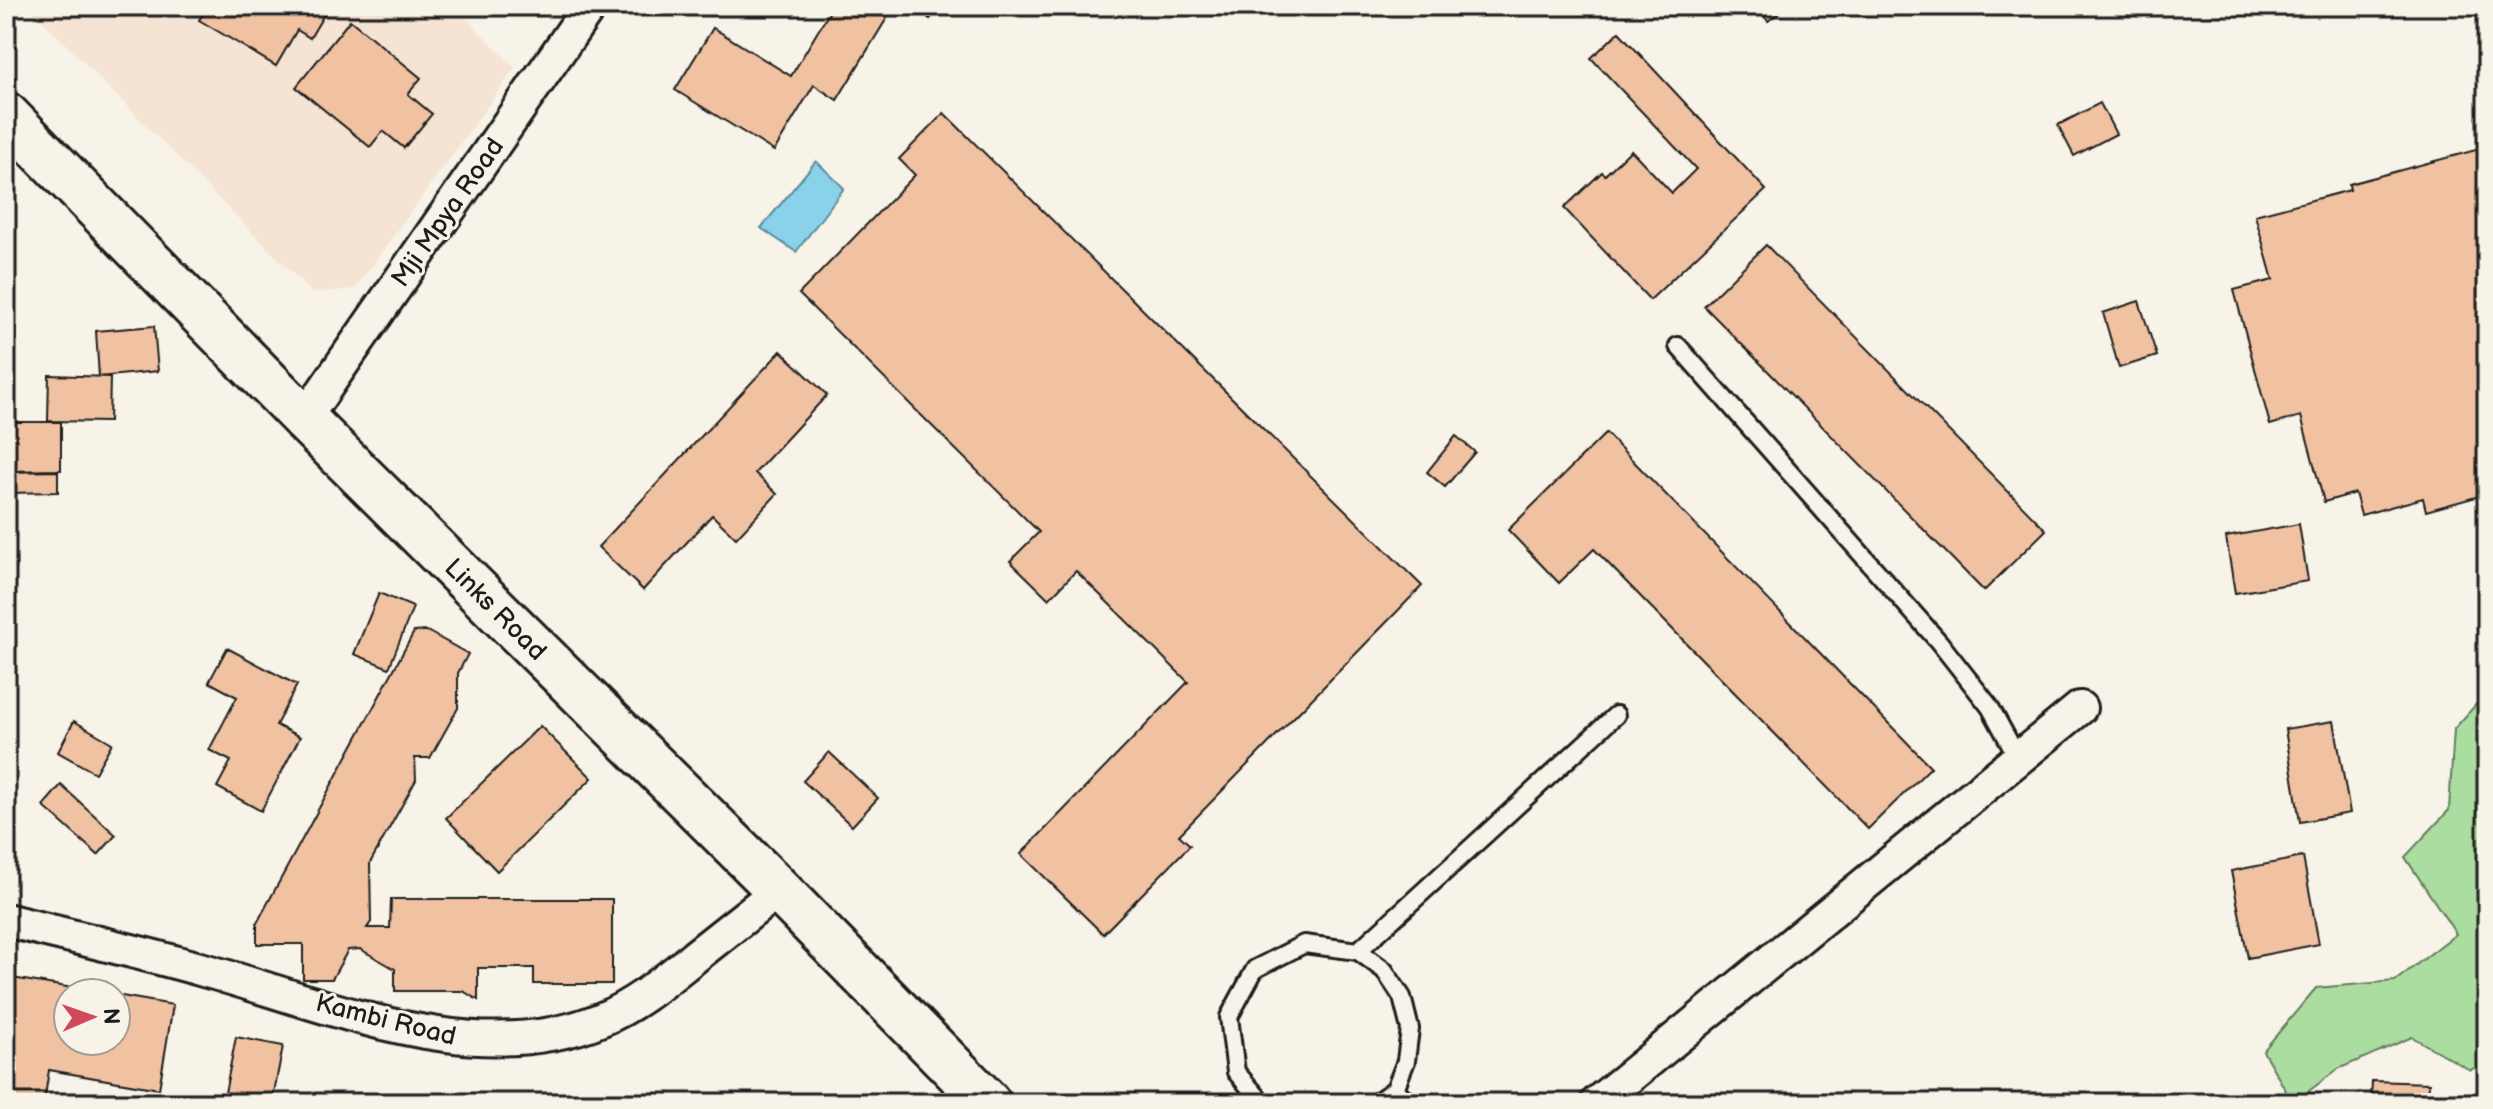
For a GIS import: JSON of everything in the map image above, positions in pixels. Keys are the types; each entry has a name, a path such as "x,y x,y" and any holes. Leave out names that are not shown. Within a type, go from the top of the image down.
{"main road":[{"name":"Links Road","path":"6,115 304,419 779,890 988,1103"}],"street":[{"name":"Mji Mpya Road","path":"304,419 590,6"},
{"path":"1597,1103 2080,708"},
{"name":"Kambi Road","path":"6,920 204,970 418,1032 468,1039 517,1038 572,1029 634,1003 779,890"}],"lane":[{"path":"1678,346 1939,642 1990,707 2018,758"},
{"path":"1358,951 1616,715"},
{"path":"1263,1103 1236,1072 1229,1017 1255,969 1304,944 1358,951 1384,970 1402,997 1410,1029 1406,1061 1395,1089 1375,1103"},
{"path":"1395,1089 1409,1103"}],"shaded area":[{"path":"28,6 454,6 515,68 355,289 312,293"}],"green space":[{"path":"2487,692 2487,1063 2470,1070 2412,1037 2338,1069 2293,1103 2263,1051 2316,988 2395,981 2456,934 2405,857 2449,810 2454,729"}],"water":[{"path":"816,161 844,188 796,252 761,228"}],"building":[{"path":"208,6 329,6 310,38 297,30 276,66 199,20"},
{"path":"833,6 868,6 887,18 837,100 814,85 774,151 675,90 713,28 791,76"},
{"path":"914,6 940,6 930,19"},
{"path":"1756,6 1788,6 1768,21"},
{"path":"350,20 421,78 408,94 432,114 404,148 383,131 370,147 296,87"},
{"path":"1619,32 1766,190 1650,300 1564,208 1631,150 1672,193 1696,169 1591,58"},
{"path":"2100,103 2116,134 2074,156 2058,125"},
{"path":"944,113 1422,586 1179,835 1190,845 1103,934 1021,854 1188,682 1076,571 1049,599 1010,561 1039,532 799,294 915,175 899,159"},
{"path":"2487,147 2487,494 2426,511 2423,498 2361,515 2355,493 2324,502 2301,416 2270,425 2234,290 2273,280 2255,215 2350,190 2349,184"},
{"path":"1766,245 2046,530 1984,591 1704,306"},
{"path":"2139,301 2157,356 2119,368 2103,313"},
{"path":"154,326 158,371 99,377 96,331"},
{"path":"781,351 827,395 755,473 777,494 736,538 712,515 643,590 598,547"},
{"path":"49,375 110,377 109,422 48,421"},
{"path":"6,422 61,422 61,470 6,471"},
{"path":"1606,433 1931,767 1868,829 1594,549 1559,583 1508,530"},
{"path":"1456,436 1475,452 1445,487 1427,472"},
{"path":"58,471 58,492 6,493 6,472"},
{"path":"2299,524 2308,581 2235,593 2226,537"},
{"path":"379,593 413,607 389,668 354,654"},
{"path":"427,631 468,654 458,673 458,708 430,758 415,758 416,780 370,863 371,922 367,928 390,928 391,899 612,899 612,984 534,984 534,968 478,968 478,1000 463,991 395,991 395,969 360,949 348,950 332,979 303,979 303,944 257,944 257,923 414,632"},
{"path":"227,648 297,685 276,725 300,737 261,811 217,787 231,761 209,750 237,697 209,682"},
{"path":"74,721 112,743 95,773 58,752"},
{"path":"2334,721 2350,813 2300,822 2285,729"},
{"path":"540,726 592,778 497,871 446,818"},
{"path":"829,752 878,798 852,826 803,781"},
{"path":"61,785 116,835 98,855 43,806"},
{"path":"2303,857 2319,944 2248,958 2231,871"},
{"path":"6,977 52,985 52,1057 132,1057 132,998 173,1005 159,1089 49,1070 44,1103 6,1103"},
{"path":"236,1037 283,1046 272,1103 223,1103"},
{"path":"2372,1081 2429,1083 2428,1103 2371,1103"}]}
